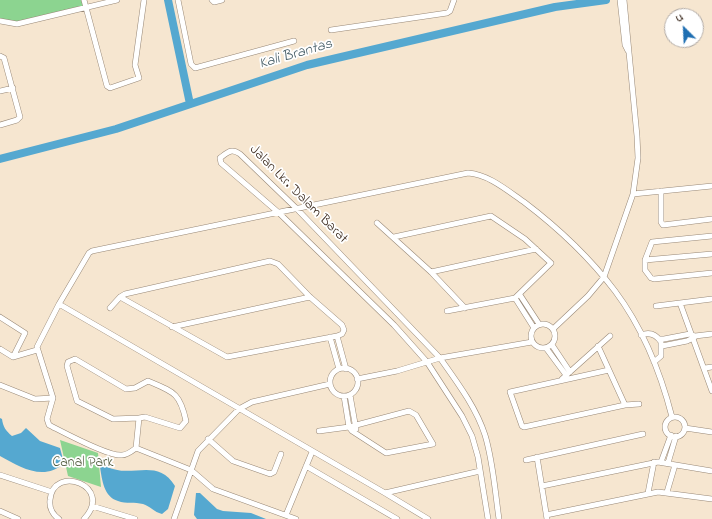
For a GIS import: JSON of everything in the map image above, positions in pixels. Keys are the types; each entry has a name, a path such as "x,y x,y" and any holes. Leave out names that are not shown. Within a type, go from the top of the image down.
{"street":[{"path":"84,0 107,86 110,88 140,78 135,65 144,0"},
{"path":"0,21 17,24 117,0"},
{"path":"178,0 191,64 195,68 294,41"},
{"path":"212,0 214,2 222,0"},
{"path":"331,30 447,13 450,11 454,0"},
{"path":"553,329 588,296 604,277 633,194 638,158 622,2"},
{"path":"0,56 4,58 13,88 19,118 0,125"},
{"path":"0,91 13,88"},
{"name":"Jalan Lkr. Dalam Barat","path":"488,519 480,471 472,436 466,423 427,362 394,325 279,213 224,167 220,158 230,150 237,152 296,208 440,358 474,411 485,435 499,519"},
{"path":"136,448 123,456 116,455 50,425 47,419 53,398 37,350 38,342 90,252 468,173 476,173 517,197 541,215 604,277 616,292 641,335 654,362 672,417"},
{"path":"633,194 712,186"},
{"path":"661,191 661,222 663,225 712,219"},
{"path":"394,237 489,216 494,217 524,239 549,261 550,265 517,296 447,311"},
{"path":"377,223 431,272 465,308"},
{"path":"712,236 652,242 645,260 645,270 653,278 712,273"},
{"path":"431,272 536,249"},
{"path":"645,260 712,254"},
{"path":"110,308 120,297 270,261 278,264 310,297 342,325 344,330 342,334 338,336 330,336 227,357 120,297"},
{"path":"517,296 539,324"},
{"path":"517,296 534,328"},
{"path":"172,327 310,297"},
{"path":"656,306 712,299"},
{"path":"680,303 712,391"},
{"path":"59,304 428,519"},
{"path":"0,317 25,333 13,357"},
{"path":"546,348 552,345 555,337 553,329 547,324 539,324 531,332 532,342 536,346 546,348 568,373"},
{"path":"641,335 647,333 654,334 659,339 662,346 661,356 654,362"},
{"path":"659,339 712,334"},
{"path":"330,336 339,369"},
{"path":"338,336 346,369"},
{"path":"561,380 610,336"},
{"path":"662,346 693,336"},
{"path":"357,379 397,371 440,358 532,342"},
{"path":"552,345 568,373"},
{"path":"598,346 625,405"},
{"path":"0,350 13,357 37,350"},
{"path":"75,359 126,389 135,388 148,382 164,388 179,398 182,403 186,421 180,428 145,417 139,418 114,419 76,401 67,366 68,362 75,359"},
{"path":"704,368 712,367"},
{"path":"339,369 351,371 357,379 357,385 347,395 335,393 330,384 332,375 339,369"},
{"path":"609,370 510,392 514,409 522,427 625,405 639,404"},
{"path":"174,519 198,451 208,439 239,409 252,402 330,384"},
{"path":"0,385 35,399 53,398"},
{"path":"347,395 356,426 355,433"},
{"path":"319,431 350,427 356,426 410,411 416,415 433,444 386,453 355,433 350,427 347,395"},
{"path":"672,417 683,420 685,428 682,434 673,436"},
{"path":"668,463 673,436 666,426 669,419 672,417"},
{"path":"136,448 139,418"},
{"path":"685,428 712,432"},
{"path":"526,460 643,434"},
{"path":"661,462 673,436"},
{"path":"208,439 233,461 270,474 274,472 281,454"},
{"path":"136,448 191,470 212,489 296,519"},
{"path":"286,515 312,452"},
{"path":"537,457 547,517 648,493 667,492 712,500"},
{"path":"542,486 654,462 712,471"},
{"path":"648,493 654,462"},
{"path":"667,492 675,465"},
{"path":"306,466 397,519"},
{"path":"385,493 480,471"},
{"path":"0,475 52,492"},
{"path":"59,519 52,512 50,506 52,492 63,482 71,480 78,482 90,491 92,506 84,519"},
{"path":"92,506 135,519"},
{"path":"0,511 18,519"}],"green space":[{"path":"0,0 84,0 86,8 17,24 0,21"},
{"name":"Canal Park","path":"60,440 98,453 101,487 68,476"}],"water":[{"path":"0,418 2,419 5,429 12,436 21,433 26,428 40,441 60,448 64,463 56,469 40,472 24,468 0,456"},
{"path":"106,466 115,470 124,471 152,470 160,472 168,477 175,486 168,509 162,514 143,504 113,499 104,487 100,467"},
{"path":"196,493 200,493 217,509 223,511 251,513 266,519 197,519 194,515"}],"waterway":[{"path":"168,0 190,104"},
{"name":"Kali Brantas","path":"0,159 116,129 307,65 555,7 606,0"}]}
